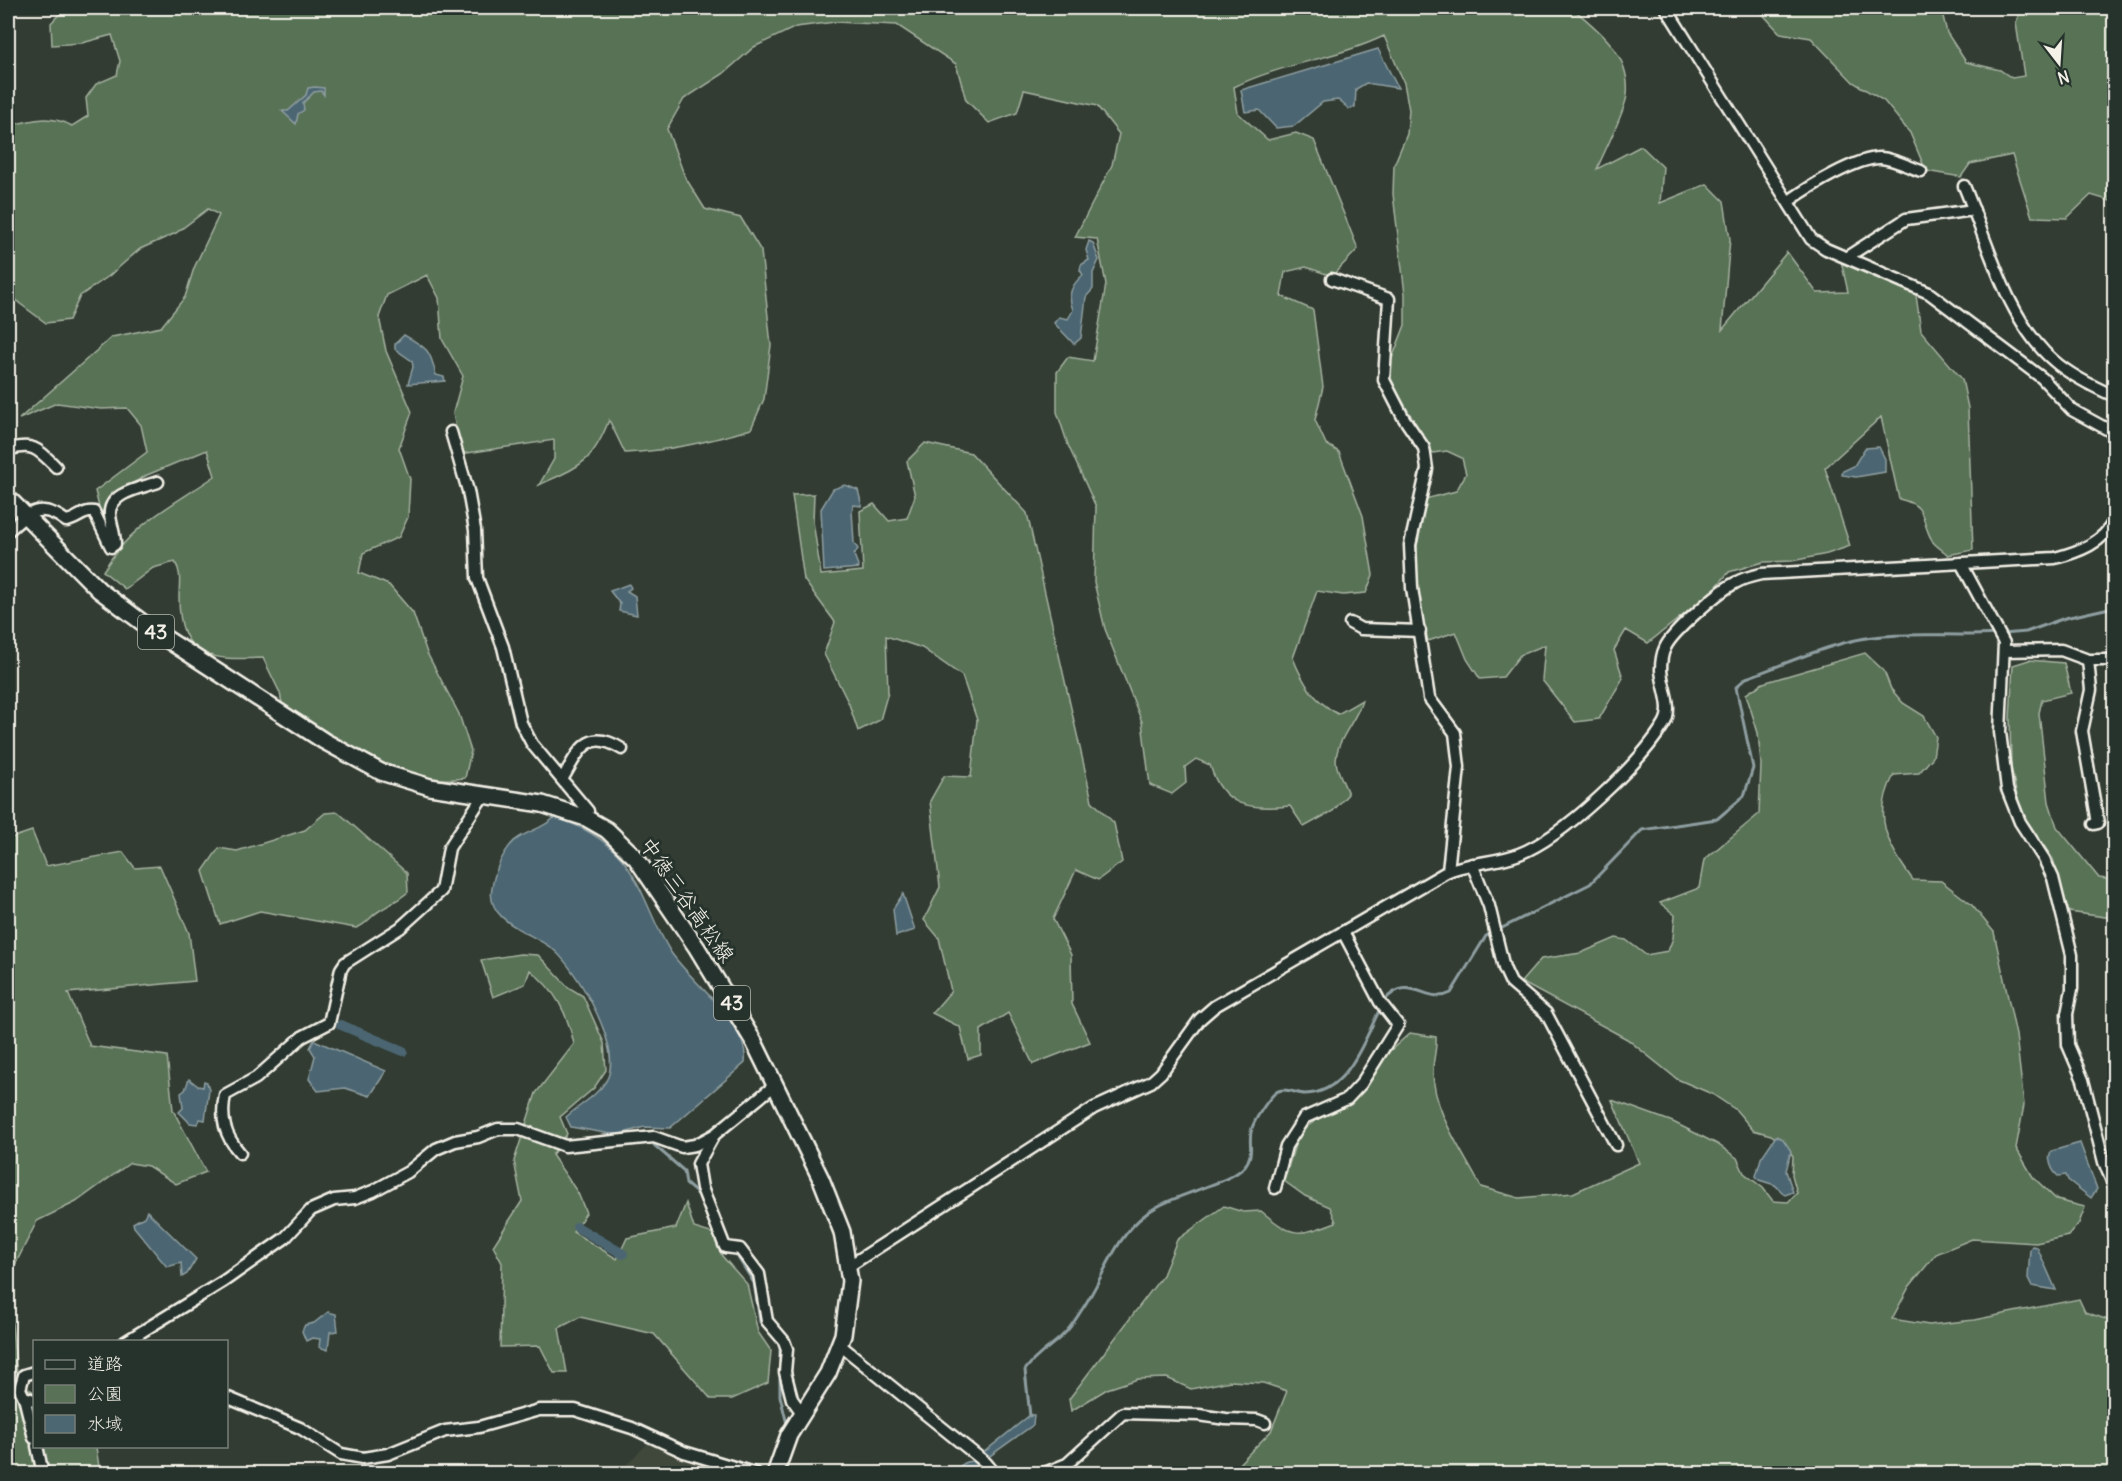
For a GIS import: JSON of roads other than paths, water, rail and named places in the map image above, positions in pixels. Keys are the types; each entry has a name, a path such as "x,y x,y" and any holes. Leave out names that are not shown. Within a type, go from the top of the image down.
{"main road":[{"name":"中徳三谷高松線","path":"8,498 99,590 151,629 324,741 381,772 430,787 542,804 586,818 623,845 661,893 736,1010 775,1085 832,1203 842,1232 849,1266 849,1307 840,1345 828,1373 782,1449 775,1473"}],"street":[{"path":"1666,8 1811,239 1826,249 1929,293 2042,378 2072,410 2115,433"},
{"path":"1788,201 1806,188 1868,159 1883,158 1921,171"},
{"path":"1964,186 1996,272 2034,338 2054,361 2096,388 2115,396"},
{"path":"1847,257 1906,219 1974,210"},
{"path":"1332,279 1389,299 1384,380 1403,417 1424,448 1427,469 1410,545 1412,588 1429,698 1455,733 1459,768 1448,872"},
{"path":"2042,378 2054,361"},
{"path":"450,432 468,491 475,530 477,578 503,647 521,723 532,744 563,778 588,811 586,818"},
{"path":"8,450 24,445 35,447 56,467"},
{"path":"8,531 23,515 45,510 56,513 66,521 73,520 88,511 94,512 111,547 116,544 110,514 115,500 121,494 158,482"},
{"path":"849,1266 1094,1108 1151,1082 1180,1048 1190,1031 1215,1006 1448,872 1472,864 1499,860 1533,848 1612,787 1665,723 1668,705 1661,671 1664,649 1670,640 1715,597 1734,583 1761,574 2055,558 2074,553 2104,535 2115,520"},
{"path":"1961,563 2000,635 2005,651 2000,732 2007,789 2020,822 2044,859 2053,878 2072,955 2072,989 2067,1014 2068,1045 2083,1080 2104,1162 2115,1186"},
{"path":"1350,623 1361,629 1420,631"},
{"path":"2005,651 2061,650 2088,660 2115,660"},
{"path":"2088,660 2091,690 2082,731 2098,823 2094,824"},
{"path":"563,778 582,745 589,742 612,743 622,749"},
{"path":"240,1153 231,1143 223,1123 225,1095 256,1078 302,1037 329,1023 341,969 345,963 400,928 441,891 450,848 483,796"},
{"path":"1472,864 1497,933 1504,968 1511,982 1546,1013 1616,1145"},
{"path":"1275,1188 1286,1146 1304,1118 1347,1099 1361,1083 1398,1025 1383,1007 1343,932"},
{"path":"127,1340 224,1281 285,1238 311,1210 334,1200 355,1198 373,1191 408,1172 436,1149 455,1141 478,1137 498,1129 518,1129 566,1146 654,1137 682,1147 695,1145 714,1135 775,1085"},
{"path":"714,1135 698,1164 702,1188 725,1247 740,1249 759,1274 768,1321 784,1341 787,1349 785,1372 792,1399 802,1413"},
{"path":"840,1345 986,1463 995,1473"},
{"path":"33,1372 24,1375 20,1389 29,1399 33,1430"},
{"path":"228,1398 300,1428 340,1454 363,1458 388,1454 445,1431 478,1427 539,1410 575,1410 632,1428 684,1452 758,1473"},
{"path":"1042,1473 1066,1464 1123,1413 1257,1419 1265,1423"},
{"path":"37,1448 43,1473"}],"water":[{"path":"1378,49 1398,88 1366,83 1356,89 1355,107 1349,109 1338,100 1323,102 1294,126 1276,128 1259,110 1245,112 1241,90"},
{"path":"308,88 324,88 324,95 321,91 314,92 303,103 304,110 298,114 296,124 282,111 288,111 306,95"},
{"path":"1089,241 1093,243 1099,260 1093,273 1093,289 1086,297 1081,338 1074,344 1054,323 1059,317 1068,319 1073,310 1070,300 1071,291 1083,275 1080,270 1081,265 1089,260 1086,250"},
{"path":"404,335 426,350 432,360 436,375 444,377 445,381 408,384 413,367 412,361 395,349 395,344"},
{"path":"1879,447 1885,459 1885,472 1856,477 1842,475 1843,471 1854,466 1865,448"},
{"path":"845,485 858,490 862,506 854,505 852,510 854,543 858,549 854,555 859,568 824,571 821,509 833,489"},
{"path":"629,584 631,588 627,591 635,596 637,615 619,611 620,604 610,591"},
{"path":"555,817 591,833 621,858 636,880 670,951 729,1018 744,1048 745,1063 670,1128 644,1127 617,1135 571,1127 566,1117 606,1081 610,1067 604,1032 586,993 565,961 555,951 504,919 496,910 492,900 495,874 510,846 520,837 543,826"},
{"path":"903,894 915,930 896,936 893,909"},
{"path":"314,1040 386,1071 370,1096 345,1088 318,1091 309,1079 315,1056 310,1048"},
{"path":"189,1079 203,1087 204,1081 207,1082 209,1090 205,1120 200,1119 197,1124 190,1123 179,1112 183,1108 181,1093 185,1090"},
{"path":"1776,1136 1783,1139 1791,1151 1786,1171 1793,1192 1785,1195 1775,1185 1759,1180 1756,1176 1761,1158"},
{"path":"2080,1143 2097,1189 2091,1198 2068,1180 2066,1175 2058,1176 2050,1161 2052,1151"},
{"path":"147,1211 196,1259 187,1274 182,1277 181,1263 167,1267 134,1227 133,1223 144,1217"},
{"path":"2032,1246 2037,1247 2056,1290 2032,1286 2028,1278"},
{"path":"328,1312 336,1314 338,1331 330,1332 328,1350 319,1347 320,1339 312,1338 306,1341 302,1331 305,1325 314,1323"},
{"path":"1030,1415 1034,1415 1033,1425 966,1473 949,1474 966,1462 973,1461"}],"waterway":[{"path":"2003,634 2026,632 2065,618 2114,607"},
{"path":"1384,1001 1402,989 1434,996 1451,993 1486,936 1590,884 1642,830 1717,819 1744,796 1753,768 1736,687 1746,678 1826,648 1858,639 1904,635 1996,634"},
{"path":"1030,1416 1025,1370 1065,1334 1089,1298 1125,1235 1156,1207 1226,1179 1244,1167 1250,1157 1252,1128 1271,1097 1281,1090 1305,1094 1320,1091 1333,1084 1353,1062 1381,1007"},
{"path":"341,1025 403,1051"},
{"path":"654,1141 654,1145 684,1171 686,1184 699,1195"},
{"path":"577,1227 623,1254"},
{"path":"734,1251 754,1283 760,1322 778,1342 780,1396 788,1428"},
{"path":"783,1474 788,1459"}]}
